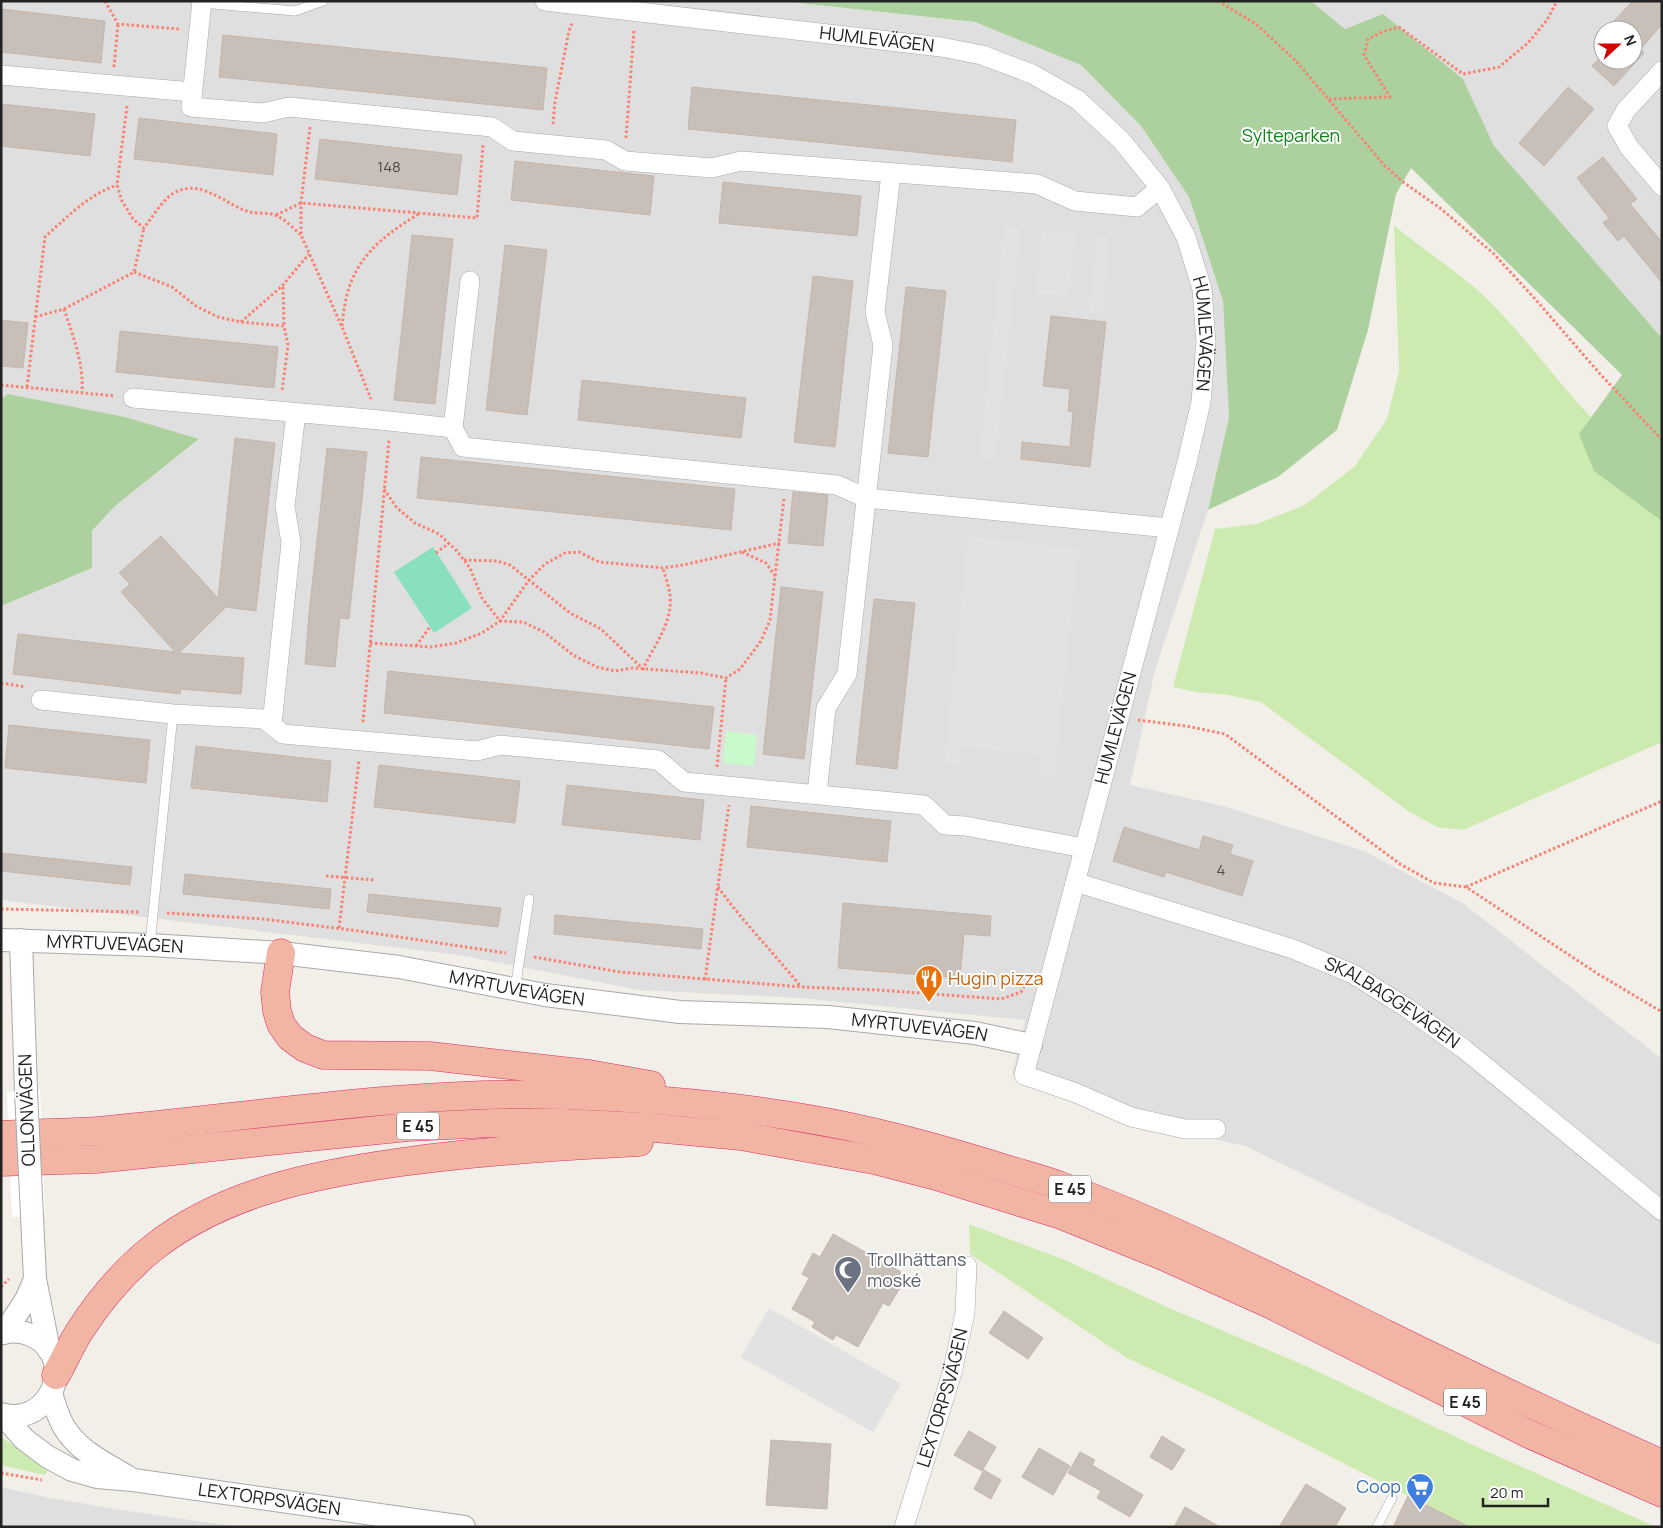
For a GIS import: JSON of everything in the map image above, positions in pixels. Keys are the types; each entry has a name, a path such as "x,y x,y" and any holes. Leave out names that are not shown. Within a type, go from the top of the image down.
{"highway":[{"path":"281,953 275,992 277,1011 281,1024 290,1037 305,1048 323,1055 430,1056 589,1074 658,1087 732,1107"},
{"name":"E 45","path":"1,1135 92,1131 405,1099 491,1095 564,1095 641,1099 732,1107 811,1119 967,1156 1060,1185 1173,1231 1264,1273 1524,1401 1662,1464"},
{"name":"E 45","path":"1,1162 96,1159 408,1127 494,1123 564,1123 626,1126 741,1136 874,1160 936,1176 1061,1215 1164,1256 1272,1305 1529,1434 1662,1494"},
{"path":"52,1373 101,1303 126,1273 154,1248 184,1226 220,1208 260,1192 309,1179 363,1168 434,1158 525,1148 741,1136"}],"street":[{"name":"HUMLEVÄGEN","path":"545,1 941,46 982,55 1032,74 1078,100 1121,140 1160,188 1186,237 1202,290 1206,342 1201,402 1024,1075 1076,1093 1130,1117 1184,1129 1216,1129"},
{"path":"202,2 191,107 263,113 289,107 484,126 492,127 513,141 606,150 625,160 712,168 740,161 1037,184 1075,201 1137,207 1160,188"},
{"path":"1662,71 1626,110 1617,126 1629,147 1662,186"},
{"path":"1,75 192,92"},
{"path":"817,794 826,708 847,674 883,345 875,312 891,174"},
{"path":"470,281 453,428 463,448 836,485 866,498 1169,528"},
{"path":"133,398 453,428"},
{"path":"272,724 291,543 285,506 288,412"},
{"path":"41,700 173,714 264,718 283,734 477,751 500,745 658,760 684,782 924,805 946,825 965,826 1084,848"},
{"name":"SKALBAGGEVÄGEN","path":"1075,882 1293,949 1354,974 1407,1008 1464,1049 1662,1212"},
{"name":"MYRTUVEVÄGEN","path":"11,940 150,944 281,953 399,967 545,995 680,1012 828,1017 975,1033 1031,1044"},
{"name":"OLLONVÄGEN","path":"11,940 26,1091 35,1279 52,1373"},
{"name":"LEXTORPSVÄGEN","path":"904,1527 952,1373 965,1313 967,1266"},
{"name":"OLLONVÄGEN","path":"2,1333 26,1300 35,1279"},
{"path":"2,1333 16,1331 29,1334 40,1340 52,1373 42,1405 31,1413 17,1416 2,1414"},
{"name":"LEXTORPSVÄGEN","path":"52,1373 64,1427 87,1453 133,1480"},
{"name":"LEXTORPSVÄGEN","path":"2,1414 24,1439 48,1457 72,1470 97,1477 133,1480 464,1527"}],"lane":[{"path":"202,2 295,11 323,1"},
{"path":"150,944 173,714"},
{"path":"515,989 529,899"},
{"path":"1377,1527 1392,1498"}],"path":[{"path":"105,1 118,24 121,85 118,185 122,201 134,219 144,228"},
{"path":"1218,1 1256,24 1296,61 1384,165 1440,208 1493,253 1600,375 1662,440"},
{"path":"1328,99 1390,97 1364,55 1368,39 1382,32 1399,27 1463,74 1499,67 1528,43 1547,20 1557,1"},
{"path":"550,145 555,102 569,31 572,24 580,18 581,6"},
{"path":"625,160 636,12"},
{"path":"118,24 199,31"},
{"path":"312,109 301,203 301,235 385,421 384,490 361,741 339,928"},
{"path":"276,215 301,203 477,218 484,126"},
{"path":"27,387 45,237 84,202 118,185"},
{"path":"36,317 64,309 134,272 144,228 164,202 176,191 189,188 222,198 237,208 276,215 301,235"},
{"path":"342,327 346,299 354,275 366,256 379,241 394,229 420,214"},
{"path":"241,322 282,286 310,254"},
{"path":"134,272 172,287 196,306 218,318 284,326"},
{"path":"282,286 284,326 288,344 288,412"},
{"path":"64,309 80,361 83,378 82,392"},
{"path":"1,385 133,398"},
{"path":"384,490 397,508 415,523 439,534 449,543 470,568 482,598 500,621 523,622 544,632 573,655 597,667 615,671 633,668 701,673 726,678 740,669 761,641 770,620 786,480"},
{"path":"436,553 449,543"},
{"path":"370,643 431,647 456,643 482,633 500,621 528,580 545,564 565,553 579,552 599,562 663,568 683,566 780,543"},
{"path":"742,552 766,563 776,577"},
{"path":"463,560 497,560 510,565 570,613 601,629 643,669"},
{"path":"643,669 662,635 668,612 670,595 663,568"},
{"path":"416,647 430,627"},
{"path":"705,980 718,887 726,678"},
{"path":"1119,716 1225,734 1400,864 1434,883 1466,887 1598,974 1662,1012"},
{"path":"1466,887 1662,801"},
{"path":"326,876 374,880"},
{"path":"718,887 737,913 802,987"},
{"path":"1,909 153,912 263,919 339,928 521,955 620,972 802,987 878,990 1001,999 1021,992 1028,977"}],"shaded area":[{"path":"1,1 781,1 975,22 1081,65 1141,126 1189,197 1223,301 1229,417 1208,510 1155,670 1130,785 1223,806 1364,851 1464,904 1662,1059 1662,1346 1577,1307 1245,1146 1104,1114 1012,1075 1025,1020 800,998 639,990 459,955 1,900 1,606 92,568 92,532 115,506 199,440 125,417 8,394 1,399"},
{"path":"1311,1 1662,1 1662,338 1494,146 1463,79 1345,30"},
{"path":"1004,225 1021,227 996,459 979,458"},
{"path":"1041,230 1076,233 1069,296 1036,294"},
{"path":"1097,235 1110,237 1103,314 1088,313"},
{"path":"968,536 1079,548 1054,779 1038,777 1040,755 961,747 959,766 944,764"},
{"path":"769,1308 901,1384 873,1432 741,1357"},
{"path":"1,1487 45,1497 128,1511 239,1527 1,1527"}],"green space":[{"name":"Sylteparken","path":"781,1 1311,1 1345,29 1383,14 1463,79 1494,146 1662,338 1662,521 1594,471 1579,434 1622,375 1411,168 1396,194 1368,330 1337,430 1278,477 1208,510 1229,417 1223,301 1189,197 1141,126 1081,65 975,22"},
{"path":"1394,225 1486,298 1576,401 1662,492 1662,742 1463,830 1437,827 1408,811 1261,702 1173,687 1215,529 1257,524 1305,505 1355,466 1387,419 1399,371"},
{"path":"8,394 125,417 199,439 115,506 92,531 92,568 1,606 1,399"},
{"path":"433,547 472,608 434,633 394,572"},
{"path":"726,731 757,735 754,766 723,763"},
{"path":"969,1224 1065,1260 1169,1308 1306,1366 1473,1445 1656,1527 1470,1527 1222,1402 1127,1358 970,1254"},
{"path":"1,1437 47,1469 47,1473 44,1475 1,1465"}],"pier":[{"path":"40,1090 45,1215 12,1217 7,1092"}],"building":[{"path":"1633,1 1662,1 1662,24 1643,47 1643,20 1615,20"},
{"path":"1,9 105,21 101,63 1,52"},
{"path":"223,35 547,68 543,110 219,77"},
{"path":"1596,70 1629,70 1614,86"},
{"path":"692,87 1016,120 1012,162 688,129"},
{"path":"1568,87 1594,109 1544,166 1519,143"},
{"path":"1,104 95,114 90,156 1,146"},
{"path":"139,118 277,134 273,175 134,159"},
{"path":"320,139 462,155 457,195 315,179"},
{"path":"1603,157 1637,199 1630,204 1662,242 1662,283 1624,236 1618,241 1603,223 1609,218 1577,178"},
{"path":"515,161 654,176 650,215 511,200"},
{"path":"723,182 861,196 857,236 719,223"},
{"path":"412,235 453,239 435,404 394,400"},
{"path":"505,245 547,250 527,415 486,410"},
{"path":"813,276 853,281 835,447 794,442"},
{"path":"906,287 946,291 928,457 888,453"},
{"path":"1051,316 1106,322 1090,467 1021,459 1022,442 1070,447 1073,412 1068,411 1070,389 1043,386"},
{"path":"1,320 28,323 23,368 1,366"},
{"path":"120,331 278,347 274,388 116,372"},
{"path":"582,380 746,398 741,438 578,420"},
{"path":"235,438 275,443 256,611 226,607 179,653 244,658 241,694 181,689 180,694 13,674 18,634 175,652 121,592 130,584 119,573 161,536 218,598"},
{"path":"327,448 367,452 349,619 340,618 335,667 305,664"},
{"path":"421,457 735,489 731,530 417,498"},
{"path":"793,492 828,495 823,546 788,543"},
{"path":"781,587 823,592 804,759 763,754"},
{"path":"874,599 915,603 897,769 856,764"},
{"path":"388,671 714,707 709,749 384,713"},
{"path":"9,725 150,740 146,783 5,768"},
{"path":"196,746 331,761 327,802 191,788"},
{"path":"379,765 520,781 515,823 374,807"},
{"path":"567,785 704,800 700,840 562,825"},
{"path":"751,806 891,821 887,862 747,847"},
{"path":"1124,827 1199,850 1203,836 1233,845 1230,854 1253,861 1242,896 1166,872 1164,877 1113,861"},
{"path":"1,853 132,867 130,885 1,871"},
{"path":"185,874 331,889 329,909 183,894"},
{"path":"369,894 501,908 498,927 367,912"},
{"path":"843,903 991,916 990,936 964,934 960,978 838,968"},
{"path":"555,915 703,929 701,949 554,934"},
{"name":"Trollhättans moské","path":"833,1234 901,1272 895,1283 901,1286 889,1306 883,1303 858,1347 836,1335 833,1340 812,1327 815,1322 792,1309 809,1278 802,1274 813,1253 820,1257"},
{"path":"1004,1311 1043,1338 1028,1359 989,1333"},
{"path":"969,1431 996,1447 982,1471 954,1455"},
{"path":"1162,1436 1185,1450 1172,1470 1150,1457"},
{"path":"771,1440 831,1444 827,1509 766,1505"},
{"path":"1039,1448 1070,1466 1053,1495 1022,1477"},
{"path":"1080,1452 1095,1460 1092,1465 1143,1495 1130,1517 1097,1498 1101,1491 1068,1473"},
{"path":"984,1470 1001,1480 991,1499 974,1489"},
{"path":"1306,1484 1346,1508 1335,1527 1279,1527"},
{"name":"Coop","path":"1408,1496 1470,1527 1393,1527"},
{"path":"1185,1507 1220,1527 1174,1527"}],"place":[{"name":"Hugin pizza","path":"929,1003"},
{"name":"Trollhättans moské","path":"848,1294"},
{"name":"Coop","path":"1420,1511"}]}
